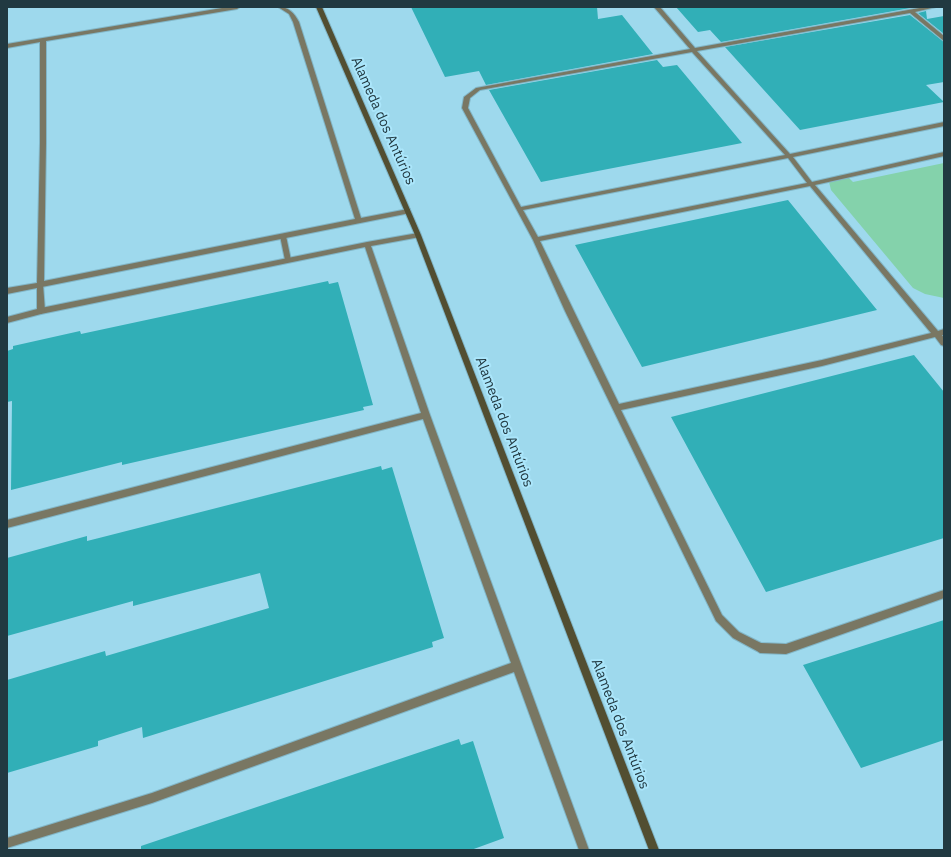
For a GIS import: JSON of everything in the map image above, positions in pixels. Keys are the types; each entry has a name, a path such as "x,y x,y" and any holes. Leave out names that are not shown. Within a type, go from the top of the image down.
{"street":[{"path":"7,46 237,7"},
{"path":"282,7 291,14 296,22 359,221"},
{"name":"Alameda dos Antúrios","path":"320,7 418,235 654,850"},
{"path":"657,7 694,51 790,156 811,184 940,333 944,343"},
{"path":"933,7 478,89 469,95 465,102 465,108 536,240 569,312 720,618 736,635 760,648 786,649 944,594"},
{"path":"911,11 944,39"},
{"path":"41,311 43,39"},
{"path":"520,209 944,124"},
{"path":"536,240 811,184 944,154"},
{"path":"7,291 408,211"},
{"path":"7,320 41,311 367,244 418,235"},
{"path":"283,236 288,260"},
{"path":"367,244 426,415 584,850"},
{"path":"616,408 822,363 940,333"},
{"path":"7,524 426,415"},
{"path":"7,843 152,798 518,666"}],"green space":[{"path":"944,163 944,298 925,294 913,288 831,190 829,182 834,177 842,174 845,174 853,182"}],"building":[{"path":"411,7 597,7 598,19 622,15 653,54 486,85 479,71 445,77"},
{"path":"676,7 916,7 721,42 710,30 698,32"},
{"path":"926,11 927,19 944,16 944,34 918,13"},
{"path":"910,15 944,42 944,82 926,85 944,102 800,130 725,47"},
{"path":"657,60 663,67 677,65 742,143 541,182 489,90"},
{"path":"788,200 877,310 642,367 575,245"},
{"path":"328,281 329,284 338,282 373,405 363,407 364,410 122,465 122,462 11,490 12,401 7,402 7,351 13,349 13,346 80,331 81,334"},
{"path":"914,355 944,392 944,538 766,592 671,417"},
{"path":"381,466 382,470 392,467 444,638 432,642 433,647 143,738 142,727 98,741 98,746 7,773 7,680 105,651 106,656 269,608 260,573 133,606 133,601 7,636 7,558 87,536 87,541"},
{"path":"944,620 944,740 861,768 803,665"},
{"path":"459,739 461,745 473,741 504,838 471,850 141,850 141,846"}]}
